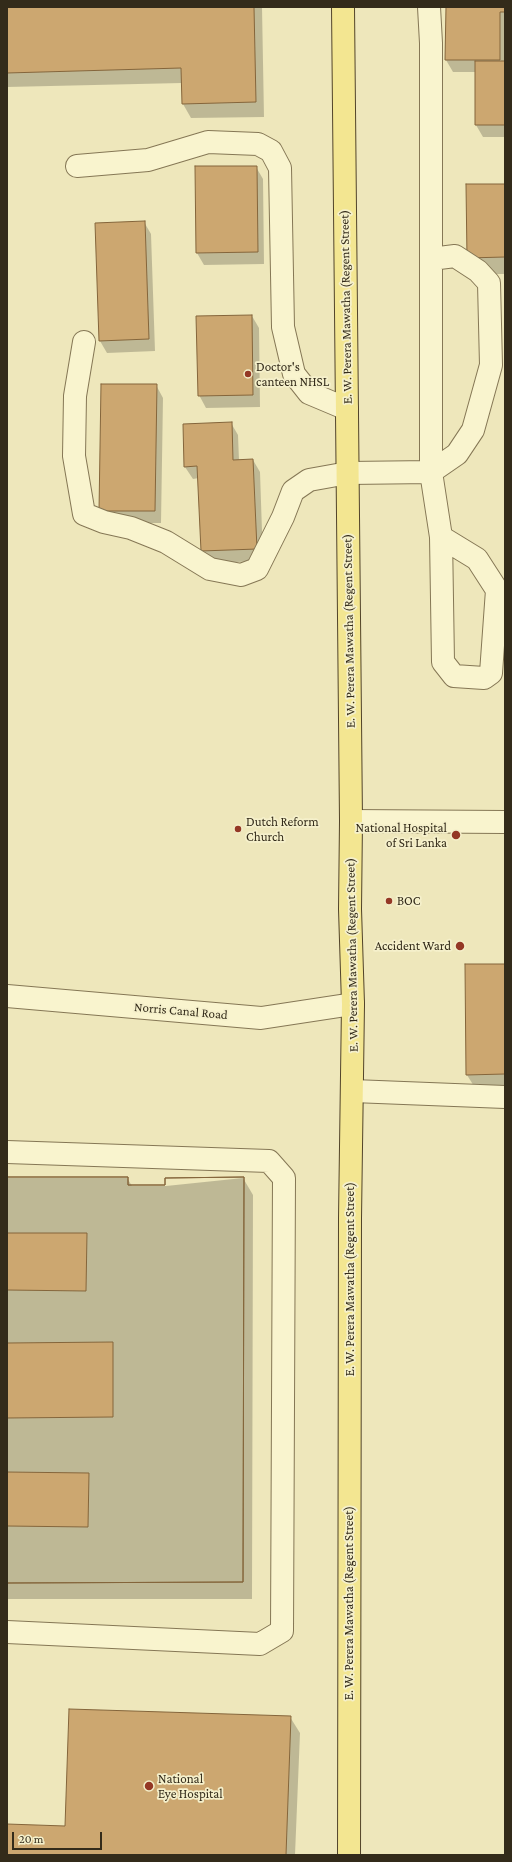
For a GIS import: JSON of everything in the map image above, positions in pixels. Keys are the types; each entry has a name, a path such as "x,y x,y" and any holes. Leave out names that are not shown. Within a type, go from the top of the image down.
{"main road":[{"name":"E. W. Perera Mawatha (Regent Street)","path":"343,7 351,821 350,909 353,1004 353,1091 350,1218 349,1855"}],"street":[{"path":"429,7 431,43 431,472 441,537 443,662 454,676 484,678 491,673 497,590 477,559 441,537"},
{"path":"77,166 148,160 208,142 258,144 271,151 280,168 283,327 294,374 309,393 347,408"},
{"path":"84,342 75,396 74,456 84,514 104,522 131,528 166,542 210,569 241,575 257,568 284,517 294,491 309,480 348,473 431,472 457,454 473,430 491,365 489,283 478,270 455,256 431,259"},
{"path":"351,821 505,822"},
{"name":"Norris Canal Road","path":"7,996 261,1018 353,1004"},
{"path":"353,1091 505,1097"},
{"path":"7,1152 269,1161 284,1178 282,1632 260,1644 7,1632"}],"building":[{"path":"7,7 254,7 256,102 182,104 181,68 7,73"},
{"path":"446,7 505,7 505,12 500,12 500,60 445,60"},
{"path":"475,61 505,61 505,125 475,125"},
{"path":"195,166 257,166 258,252 196,253"},
{"path":"466,184 505,184 505,257 467,258"},
{"path":"145,221 149,339 99,341 95,223"},
{"path":"252,315 253,395 198,396 196,316"},
{"path":"101,384 157,384 155,511 99,511"},
{"path":"232,422 233,460 253,459 257,549 201,551 197,466 184,467 183,424"},
{"path":"465,964 505,964 505,1074 466,1075"},
{"path":"7,1177 128,1177 128,1185 165,1185 165,1178 244,1177 243,1582 7,1583"},
{"path":"7,1177 128,1177 128,1185 165,1185 165,1178 244,1177 243,1582 7,1583 7,1526 88,1527 89,1473 7,1472 7,1418 113,1417 113,1342 7,1343 7,1290 86,1291 87,1233 7,1233"},
{"name":"National Eye Hospital","path":"69,1709 291,1716 286,1855 7,1855 7,1824 65,1826"}],"place":[{"name":"Doctor's canteen NHSL","path":"248,374"},
{"name":"Dutch Reform Church","path":"238,829"},
{"name":"National Hospital of Sri Lanka","path":"456,835"},
{"name":"BOC","path":"389,901"},
{"name":"Accident Ward","path":"460,946"},
{"name":"National Eye Hospital","path":"149,1786"}]}
